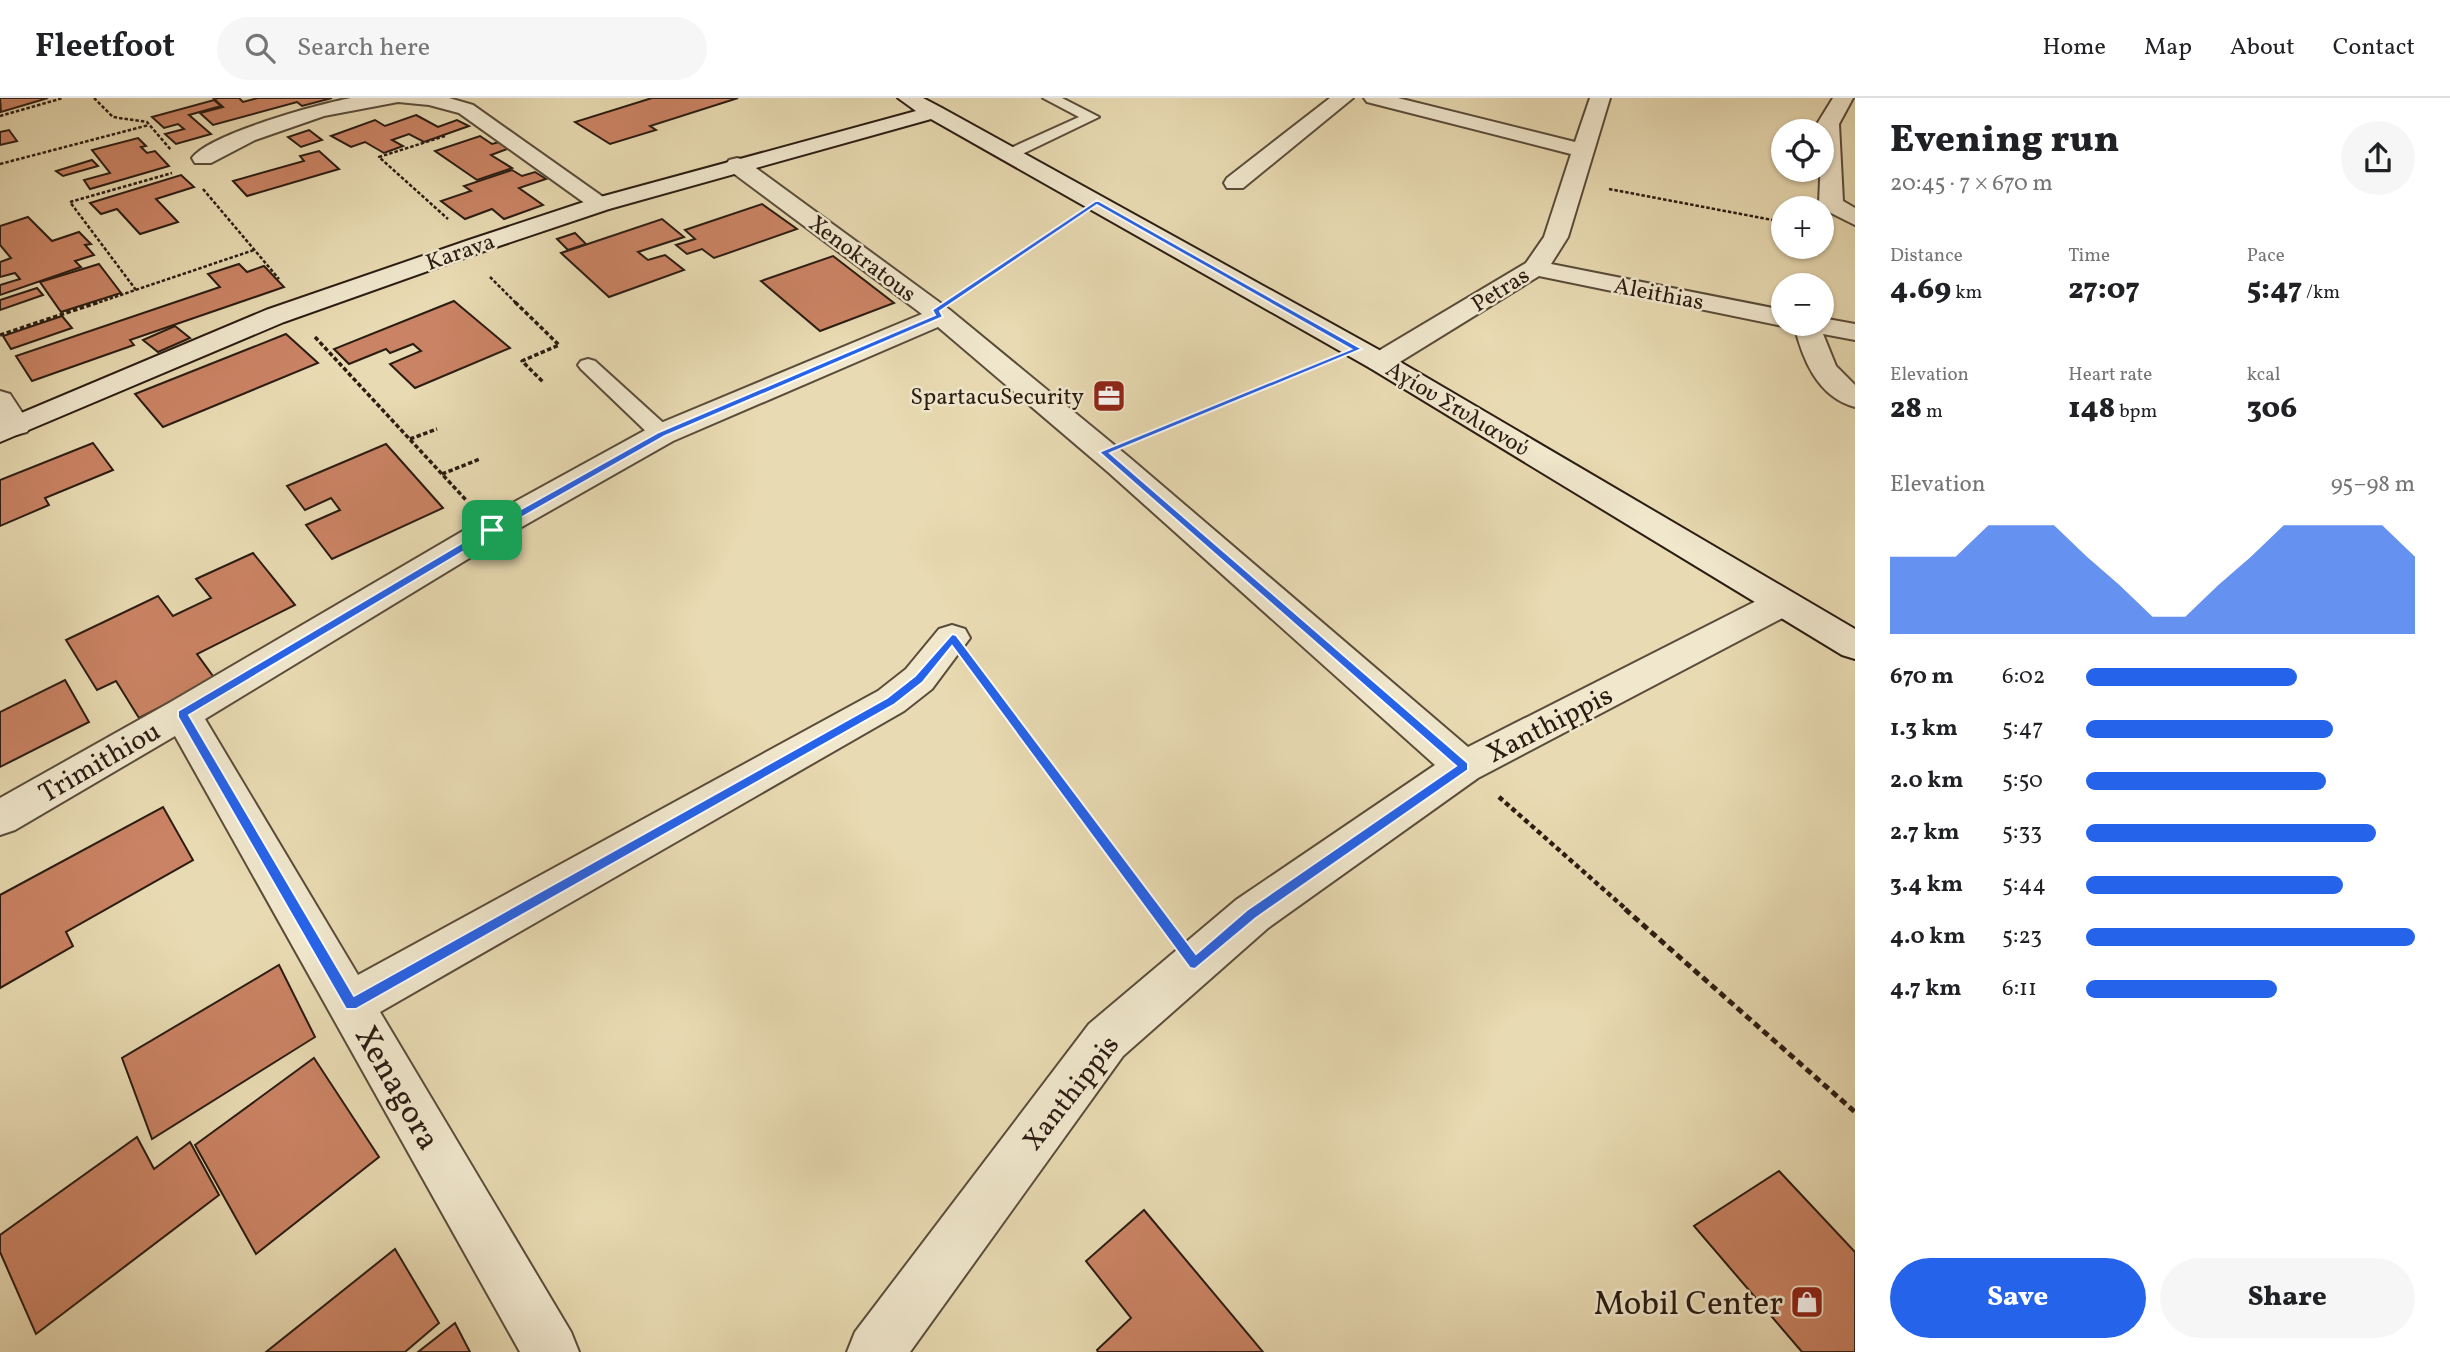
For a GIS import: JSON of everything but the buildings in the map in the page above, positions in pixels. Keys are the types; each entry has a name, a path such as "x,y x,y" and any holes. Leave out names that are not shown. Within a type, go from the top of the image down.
{"street":[{"path":"195,163 246,135 274,125 344,106 391,98"},
{"path":"405,98 452,103 466,109 601,204"},
{"name":"Αγίου Στυλιανού","path":"908,98 1369,355 1855,646"},
{"path":"1234,183 1343,98"},
{"path":"1374,98 1584,151"},
{"name":"Petras","path":"1369,355 1535,268 1556,237 1600,98"},
{"path":"1843,98 1828,124 1830,204 1855,218"},
{"name":"Karava","path":"8,430 296,308 470,248 601,204 935,112"},
{"name":"Xenokratous","path":"737,165 938,314 1103,452 1464,766"},
{"name":"Aleithias","path":"1535,268 1771,316"},
{"name":"Trimithiou","path":"0,818 182,714 492,530 662,434 938,314"},
{"path":"1834,328 1855,332"},
{"path":"1810,336 1815,359 1829,379 1855,398"},
{"path":"0,400 8,430"},
{"name":"Xanthippis","path":"874,1352 1107,1040 1252,914 1464,766 1782,603"},
{"path":"351,1004 891,701 919,679 952,638"},
{"name":"Xenagora","path":"182,714 551,1352"}],"lane":[{"path":"1010,154 1091,117 1050,98"},
{"path":"588,365 662,434"}],"path":[{"path":"0,116 63,98"},
{"path":"94,98 113,117 147,122 195,163 296,308 492,530"},
{"path":"486,123 379,158 470,248 559,345 522,361 544,383"},
{"path":"0,164 149,125"},
{"path":"136,290 70,202 195,163"},
{"path":"1574,183 1771,220"},
{"path":"938,314 1097,202"},
{"path":"0,335 254,250"},
{"path":"1103,452 1369,355"},
{"path":"410,439 437,429"},
{"path":"442,475 480,459"},
{"path":"952,638 1195,963"},
{"path":"1464,766 1855,1112"}],"place":[{"name":"SpartacuSecurity","path":"1109,396"},
{"name":"Mobil Center","path":"1807,1302"}],"route":[{"path":"1097,202 1358,349 1103,452 1464,766 1252,914 1195,963 952,638 919,679 891,701 351,1004 182,714 492,530 662,434 941,316 935,311 1097,202"}]}
